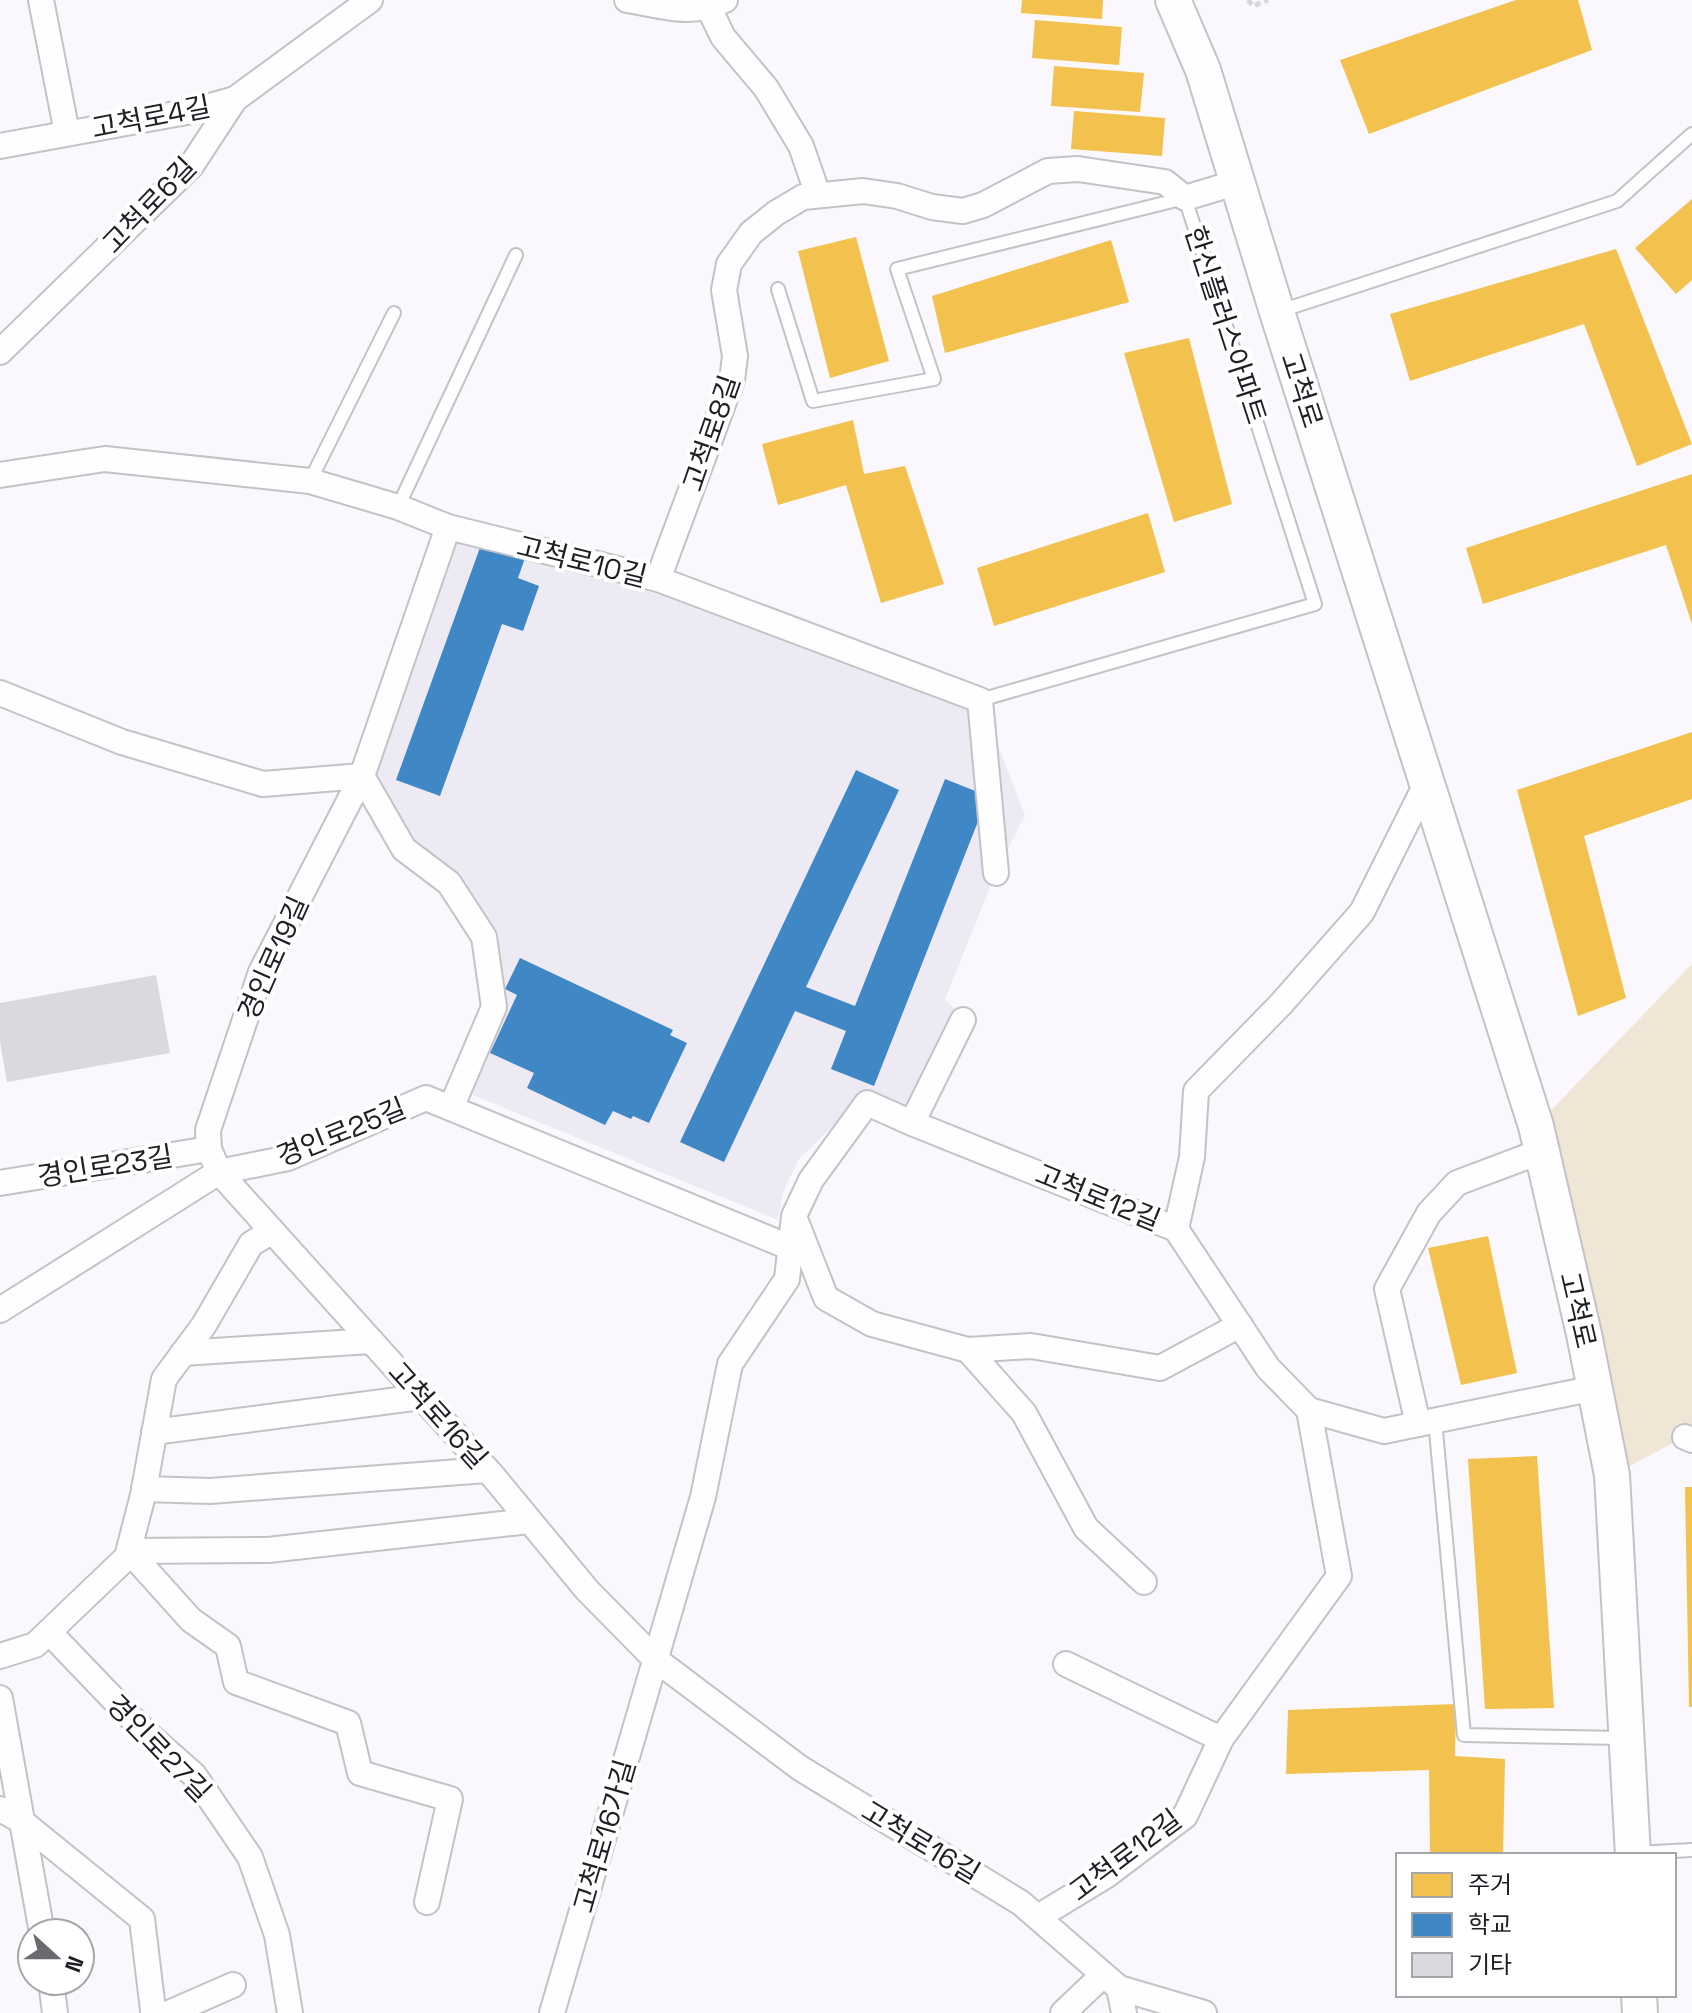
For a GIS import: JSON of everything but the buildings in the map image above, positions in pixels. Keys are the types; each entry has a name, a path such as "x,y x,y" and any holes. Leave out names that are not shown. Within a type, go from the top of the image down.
{"main road":[{"name":"고척로","path":"1175,1 1203,70 1542,1151 1612,1475 1632,1853"}],"street":[{"name":"고척로4길","path":"41,0 67,133"},
{"name":"고척로6길","path":"0,352 191,166 235,99 370,0"},
{"path":"627,0 691,11 717,4 723,37 766,88 801,146 818,195"},
{"name":"고척로4길","path":"0,146 192,111 235,99"},
{"name":"고척로8길","path":"658,579 732,380 735,356 724,290 729,264 751,233 776,213 803,197 863,191 963,211 983,205 1048,171 1078,169 1165,182 1185,198"},
{"path":"1185,198 1238,182"},
{"name":"고척로10길","path":"0,475 105,459 310,481 398,507 448,527 658,579 980,700"},
{"name":"경인로19길","path":"209,1149 208,1130 261,972 362,776 448,527"},
{"path":"0,693 122,742 263,784 362,776 404,849 449,883 484,937 494,1007 451,1108"},
{"path":"980,700 996,873"},
{"path":"1176,1229 1192,1157 1196,1091 1281,1004 1362,912 1427,782"},
{"path":"912,1123 963,1020"},
{"name":"경인로25길","path":"0,1310 219,1172 288,1158 426,1098 789,1247"},
{"name":"고척로12길","path":"789,1247 794,1216 811,1180 867,1103 1176,1229 1268,1368 1309,1410 1339,1576 1221,1739 1185,1816 1107,1875 1038,1917"},
{"name":"고척로16길","path":"209,1149 219,1172 486,1470 587,1590 655,1659 800,1768 1021,1903 1120,1999 1204,2013"},
{"name":"경인로23길","path":"0,1183 209,1149"},
{"path":"1427,1422 1387,1289 1429,1213 1457,1183 1542,1151"},
{"path":"794,1216 826,1298 872,1324 968,1350 1031,1346 1160,1368 1240,1325"},
{"path":"0,1656 35,1645 127,1557 144,1489 164,1379 204,1325 251,1244 272,1231"},
{"path":"655,1659 703,1497 730,1364 787,1279 789,1247"},
{"path":"183,1353 371,1341"},
{"path":"968,1350 1024,1413 1086,1528 1144,1582"},
{"path":"1309,1410 1384,1431 1595,1388"},
{"path":"154,1432 421,1397"},
{"path":"144,1489 210,1491 486,1470"},
{"path":"129,1551 268,1550 529,1521"},
{"path":"129,1551 191,1620 228,1646 236,1682 348,1723 360,1773 450,1799 427,1902"},
{"name":"경인로27길","path":"49,1632 142,1729 194,1775 250,1857 277,1935 290,2013"},
{"name":"고척로16가길","path":"552,2013 655,1659"},
{"path":"1066,1664 1221,1739"},
{"path":"0,1698 10,1814 38,1917"},
{"path":"10,1814 142,1919 153,2010 159,2013"},
{"path":"169,2013 233,1985"},
{"path":"1063,2013 1120,1999"}],"lane":[{"path":"1277,312 1617,201 1692,134"},
{"name":"한신플러스아파트","path":"778,289 813,401 934,379 897,269 1185,198 1315,604 980,700"},
{"path":"398,507 516,255"},
{"path":"310,481 394,313"},
{"path":"1427,1422 1464,1735 1627,1738"},
{"path":"1647,1853 1692,1850"}],"path":[{"path":"1248,0 1253,6 1268,0"}],"shaded area":[{"path":"456,520 980,700 1025,815 996,873 945,999 959,1014 914,1110 865,1095 799,1159 783,1192 778,1220 468,1093 494,1007 484,937 404,849 374,830 362,776"},
{"path":"1692,964 1692,1440 1685,1437 1612,1475 1536,1126"}]}
